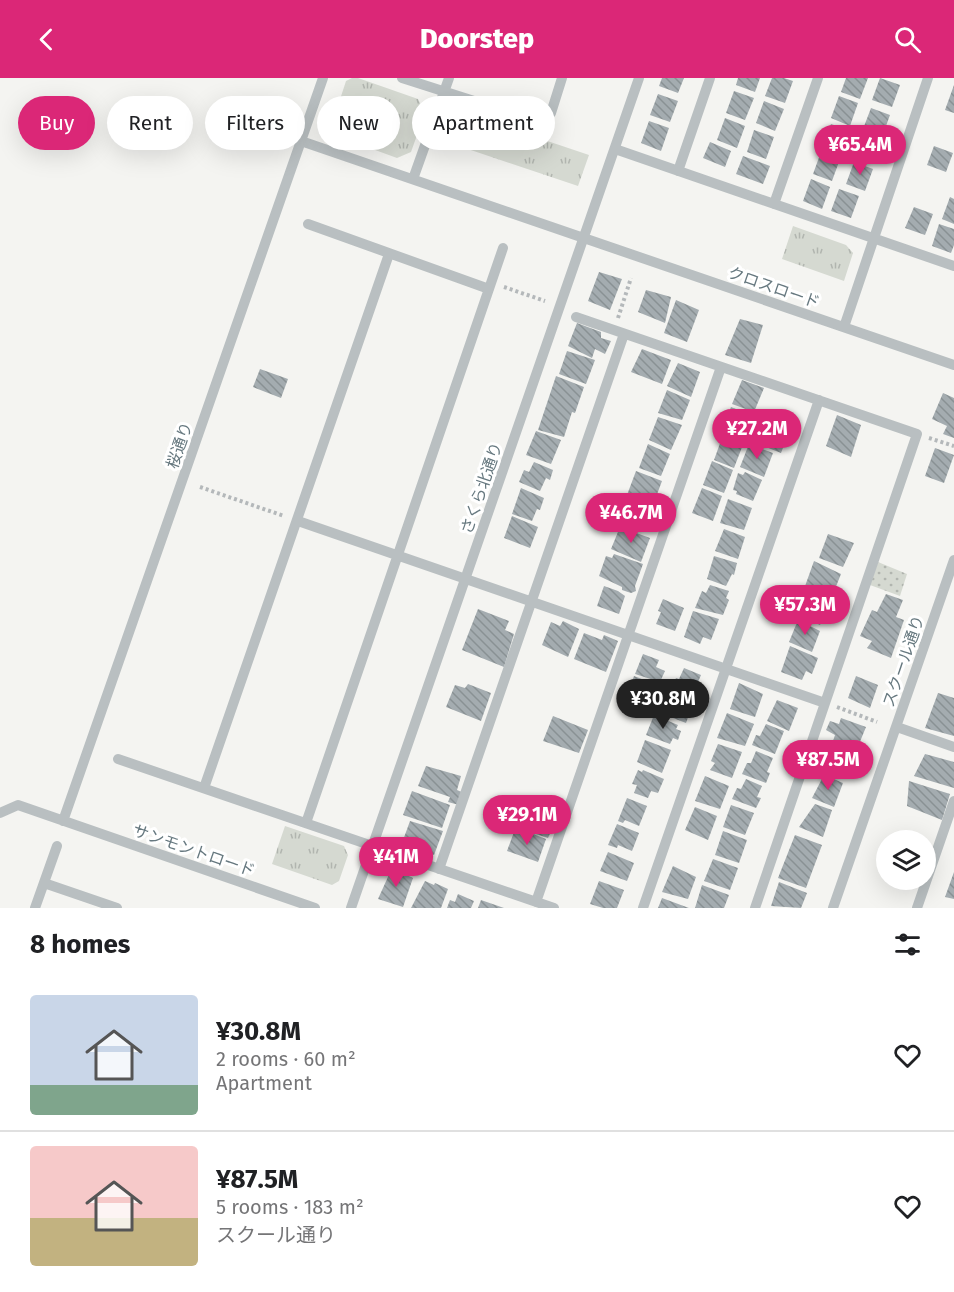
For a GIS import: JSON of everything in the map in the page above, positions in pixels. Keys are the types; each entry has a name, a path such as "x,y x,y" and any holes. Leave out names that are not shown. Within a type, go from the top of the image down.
{"street":[{"name":"桜通り","path":"305,132 323,78"},
{"path":"402,78 537,122 551,112 562,78"},
{"path":"413,179 449,78"},
{"name":"さくら北通り","path":"351,908 639,78"},
{"path":"678,171 710,78"},
{"path":"774,204 818,78"},
{"path":"844,327 928,78"},
{"name":"クロスロード","path":"305,142 954,365"},
{"path":"615,149 954,266"},
{"name":"桜通り","path":"63,821 299,150"},
{"path":"308,224 389,254 490,286"},
{"path":"306,824 503,248"},
{"path":"204,788 389,254"},
{"path":"576,317 916,434 755,908"},
{"path":"439,869 531,602 619,332"},
{"path":"536,902 721,367"},
{"path":"644,908 819,400"},
{"path":"298,521 825,703"},
{"name":"スクール通り","path":"833,908 954,560"},
{"path":"897,726 954,747"},
{"path":"118,759 554,908"},
{"path":"917,908 954,801"},
{"name":"サンモントロード","path":"0,813 18,805 315,908"},
{"path":"35,908 57,846"},
{"path":"44,883 117,908"}],"path":[{"path":"619,332 631,278"},
{"path":"490,286 545,302"},
{"path":"916,434 954,446"},
{"path":"200,487 298,521"},
{"path":"854,713 877,722"}],"green space":[{"path":"358,78 412,97 411,152 397,158 375,150 400,150 400,96 341,96 346,81"},
{"path":"555,144 589,155 578,186 471,150 555,150"},
{"path":"793,226 846,245 853,253 844,281 782,259"},
{"path":"878,562 907,574 900,596 870,585"},
{"path":"285,826 344,846 348,855 339,881 332,885 272,864"}],"building":[{"path":"662,78 684,78 678,93 659,86"},
{"path":"738,78 760,78 755,92 736,85"},
{"path":"772,78 793,81 785,103 765,96"},
{"path":"846,78 868,78 860,99 841,92"},
{"path":"880,78 900,85 892,107 872,100"},
{"path":"954,85 954,113 945,110"},
{"path":"734,91 754,98 745,120 726,113"},
{"path":"658,94 678,101 670,122 650,115"},
{"path":"839,96 858,103 850,126 831,118"},
{"path":"764,101 784,109 775,131 756,123"},
{"path":"871,108 890,115 882,137 863,129"},
{"path":"725,118 745,126 737,148 717,140"},
{"path":"649,121 669,128 661,151 641,143"},
{"path":"831,124 851,131 842,153 823,145"},
{"path":"754,130 774,137 766,159 747,152"},
{"path":"863,133 882,140 874,162 855,155"},
{"path":"710,142 731,151 725,167 703,158"},
{"path":"934,146 953,153 946,172 927,165"},
{"path":"821,152 840,159 832,181 813,174"},
{"path":"743,156 770,166 763,184 736,174"},
{"path":"854,162 873,169 865,191 846,184"},
{"path":"811,179 830,187 822,209 803,201"},
{"path":"839,189 859,196 851,218 831,211"},
{"path":"950,197 954,199 954,224 942,219"},
{"path":"914,207 933,214 925,235 905,228"},
{"path":"939,224 954,229 954,245 951,253 932,246"},
{"path":"599,272 622,279 610,310 588,301"},
{"path":"646,290 671,297 665,323 638,312"},
{"path":"676,300 699,310 687,342 664,333"},
{"path":"740,319 763,325 751,363 725,355"},
{"path":"577,323 601,332 601,338 611,341 605,354 595,349 592,358 568,346"},
{"path":"642,349 671,360 662,384 631,372"},
{"path":"567,351 595,360 586,384 559,374"},
{"path":"678,363 700,372 691,397 667,386"},
{"path":"260,369 288,379 281,398 253,387"},
{"path":"556,376 584,387 575,413 572,412 564,437 538,430"},
{"path":"742,380 764,388 754,412 732,404"},
{"path":"667,390 690,400 682,420 658,413"},
{"path":"943,393 954,398 954,438 943,434 947,426 932,419"},
{"path":"731,407 753,416 745,439 722,431"},
{"path":"837,415 861,425 851,457 826,446"},
{"path":"658,417 682,425 671,450 649,440"},
{"path":"758,419 766,423 764,431 786,440 781,453 753,442 755,435 752,434"},
{"path":"536,431 561,440 551,464 526,455"},
{"path":"723,435 744,442 734,468 714,460"},
{"path":"648,444 670,454 661,476 639,468"},
{"path":"749,444 773,453 764,477 740,467"},
{"path":"935,448 954,455 944,483 925,476"},
{"path":"712,461 733,470 724,493 703,485"},
{"path":"534,462 553,470 550,480 546,478 540,491 519,482 524,470 529,472"},
{"path":"636,471 662,481 653,505 627,495"},
{"path":"745,472 762,480 753,501 736,494 737,491 733,490 738,473 743,475"},
{"path":"521,488 544,498 540,510 537,509 532,521 512,514"},
{"path":"702,488 722,496 713,521 692,513"},
{"path":"728,499 752,508 744,530 720,523"},
{"path":"512,516 538,527 530,548 504,538"},
{"path":"620,527 650,538 641,562 611,549"},
{"path":"724,529 745,537 738,559 715,551"},
{"path":"828,534 854,543 843,567 819,558"},
{"path":"614,554 643,564 635,586 636,591 631,593 622,590 622,587 599,576 606,556 612,558"},
{"path":"714,556 737,563 734,575 732,574 726,586 707,579"},
{"path":"814,561 841,574 831,599 804,589"},
{"path":"710,585 729,591 726,598 729,600 723,615 695,608 702,591 706,593"},
{"path":"604,586 625,596 619,614 597,606"},
{"path":"803,592 830,604 820,625 794,613"},
{"path":"886,594 903,600 896,617 904,620 891,658 867,648 872,641 860,636 872,610 877,612"},
{"path":"663,599 684,608 675,631 656,624"},
{"path":"478,609 509,621 505,630 514,634 504,667 462,650"},
{"path":"693,611 719,619 711,640 703,637 700,644 684,637"},
{"path":"798,620 820,631 812,652 789,642"},
{"path":"563,621 579,629 568,657 542,645 551,622 560,626"},
{"path":"584,633 602,640 604,635 618,641 606,672 574,659"},
{"path":"790,646 818,658 812,674 806,671 802,680 781,672"},
{"path":"643,654 659,660 656,667 665,671 660,682 635,674"},
{"path":"684,668 701,675 696,687 692,685 688,696 671,689"},
{"path":"634,676 660,686 651,711 625,700"},
{"path":"856,676 878,685 870,708 848,698"},
{"path":"739,683 763,694 755,717 730,709"},
{"path":"468,684 491,693 481,721 446,707 455,685 465,688"},
{"path":"668,692 694,701 686,723 660,713"},
{"path":"938,693 954,698 954,736 925,728"},
{"path":"777,700 798,708 789,731 767,721"},
{"path":"727,713 754,724 745,746 717,738"},
{"path":"654,715 678,725 676,729 681,731 678,740 673,738 670,744 646,735"},
{"path":"553,716 588,730 579,753 543,741"},
{"path":"841,718 866,727 857,749 833,741 835,735 826,730 830,721 839,724"},
{"path":"766,724 784,731 775,754 752,745 756,735 760,736"},
{"path":"645,740 671,750 662,773 637,762"},
{"path":"718,744 742,752 732,778 710,770 715,763 711,761"},
{"path":"835,748 854,755 845,778 822,768"},
{"path":"756,751 773,758 767,772 770,773 766,783 742,774 747,763 751,763"},
{"path":"925,754 954,762 954,788 914,776"},
{"path":"426,766 461,776 457,790 466,794 459,805 448,802 450,797 418,786"},
{"path":"638,770 664,779 658,793 651,791 648,798 634,793 637,785 632,784"},
{"path":"824,775 843,783 834,807 812,798"},
{"path":"705,776 729,786 720,809 695,801"},
{"path":"746,779 762,786 757,797 761,798 756,808 732,799 737,788 741,789"},
{"path":"909,781 950,794 942,820 907,806"},
{"path":"412,791 450,805 442,828 403,815"},
{"path":"523,797 560,811 548,838 512,826"},
{"path":"627,798 647,806 639,826 625,820 623,823 618,821"},
{"path":"815,804 832,810 823,837 799,827"},
{"path":"731,805 754,813 745,835 723,827"},
{"path":"695,807 717,816 708,840 685,830"},
{"path":"410,821 443,831 434,855 402,843"},
{"path":"617,824 639,833 632,851 618,845 617,848 608,845"},
{"path":"723,831 747,840 739,863 715,855"},
{"path":"514,832 526,836 528,832 546,839 538,862 507,851"},
{"path":"795,835 822,845 806,888 778,878"},
{"path":"608,852 634,863 627,881 600,871"},
{"path":"713,859 738,868 730,890 704,881"},
{"path":"673,866 696,877 688,899 662,892"},
{"path":"392,868 413,878 403,907 378,899"},
{"path":"954,872 954,899 945,897"},
{"path":"425,881 448,889 441,908 411,908"},
{"path":"599,881 624,890 617,908 603,908 590,904"},
{"path":"779,882 807,893 801,908 771,906"},
{"path":"702,885 729,895 724,908 695,908"},
{"path":"458,894 474,901 471,908 447,908 450,900 455,902"},
{"path":"662,898 689,908 658,908"},
{"path":"481,900 504,908 478,908"}]}
